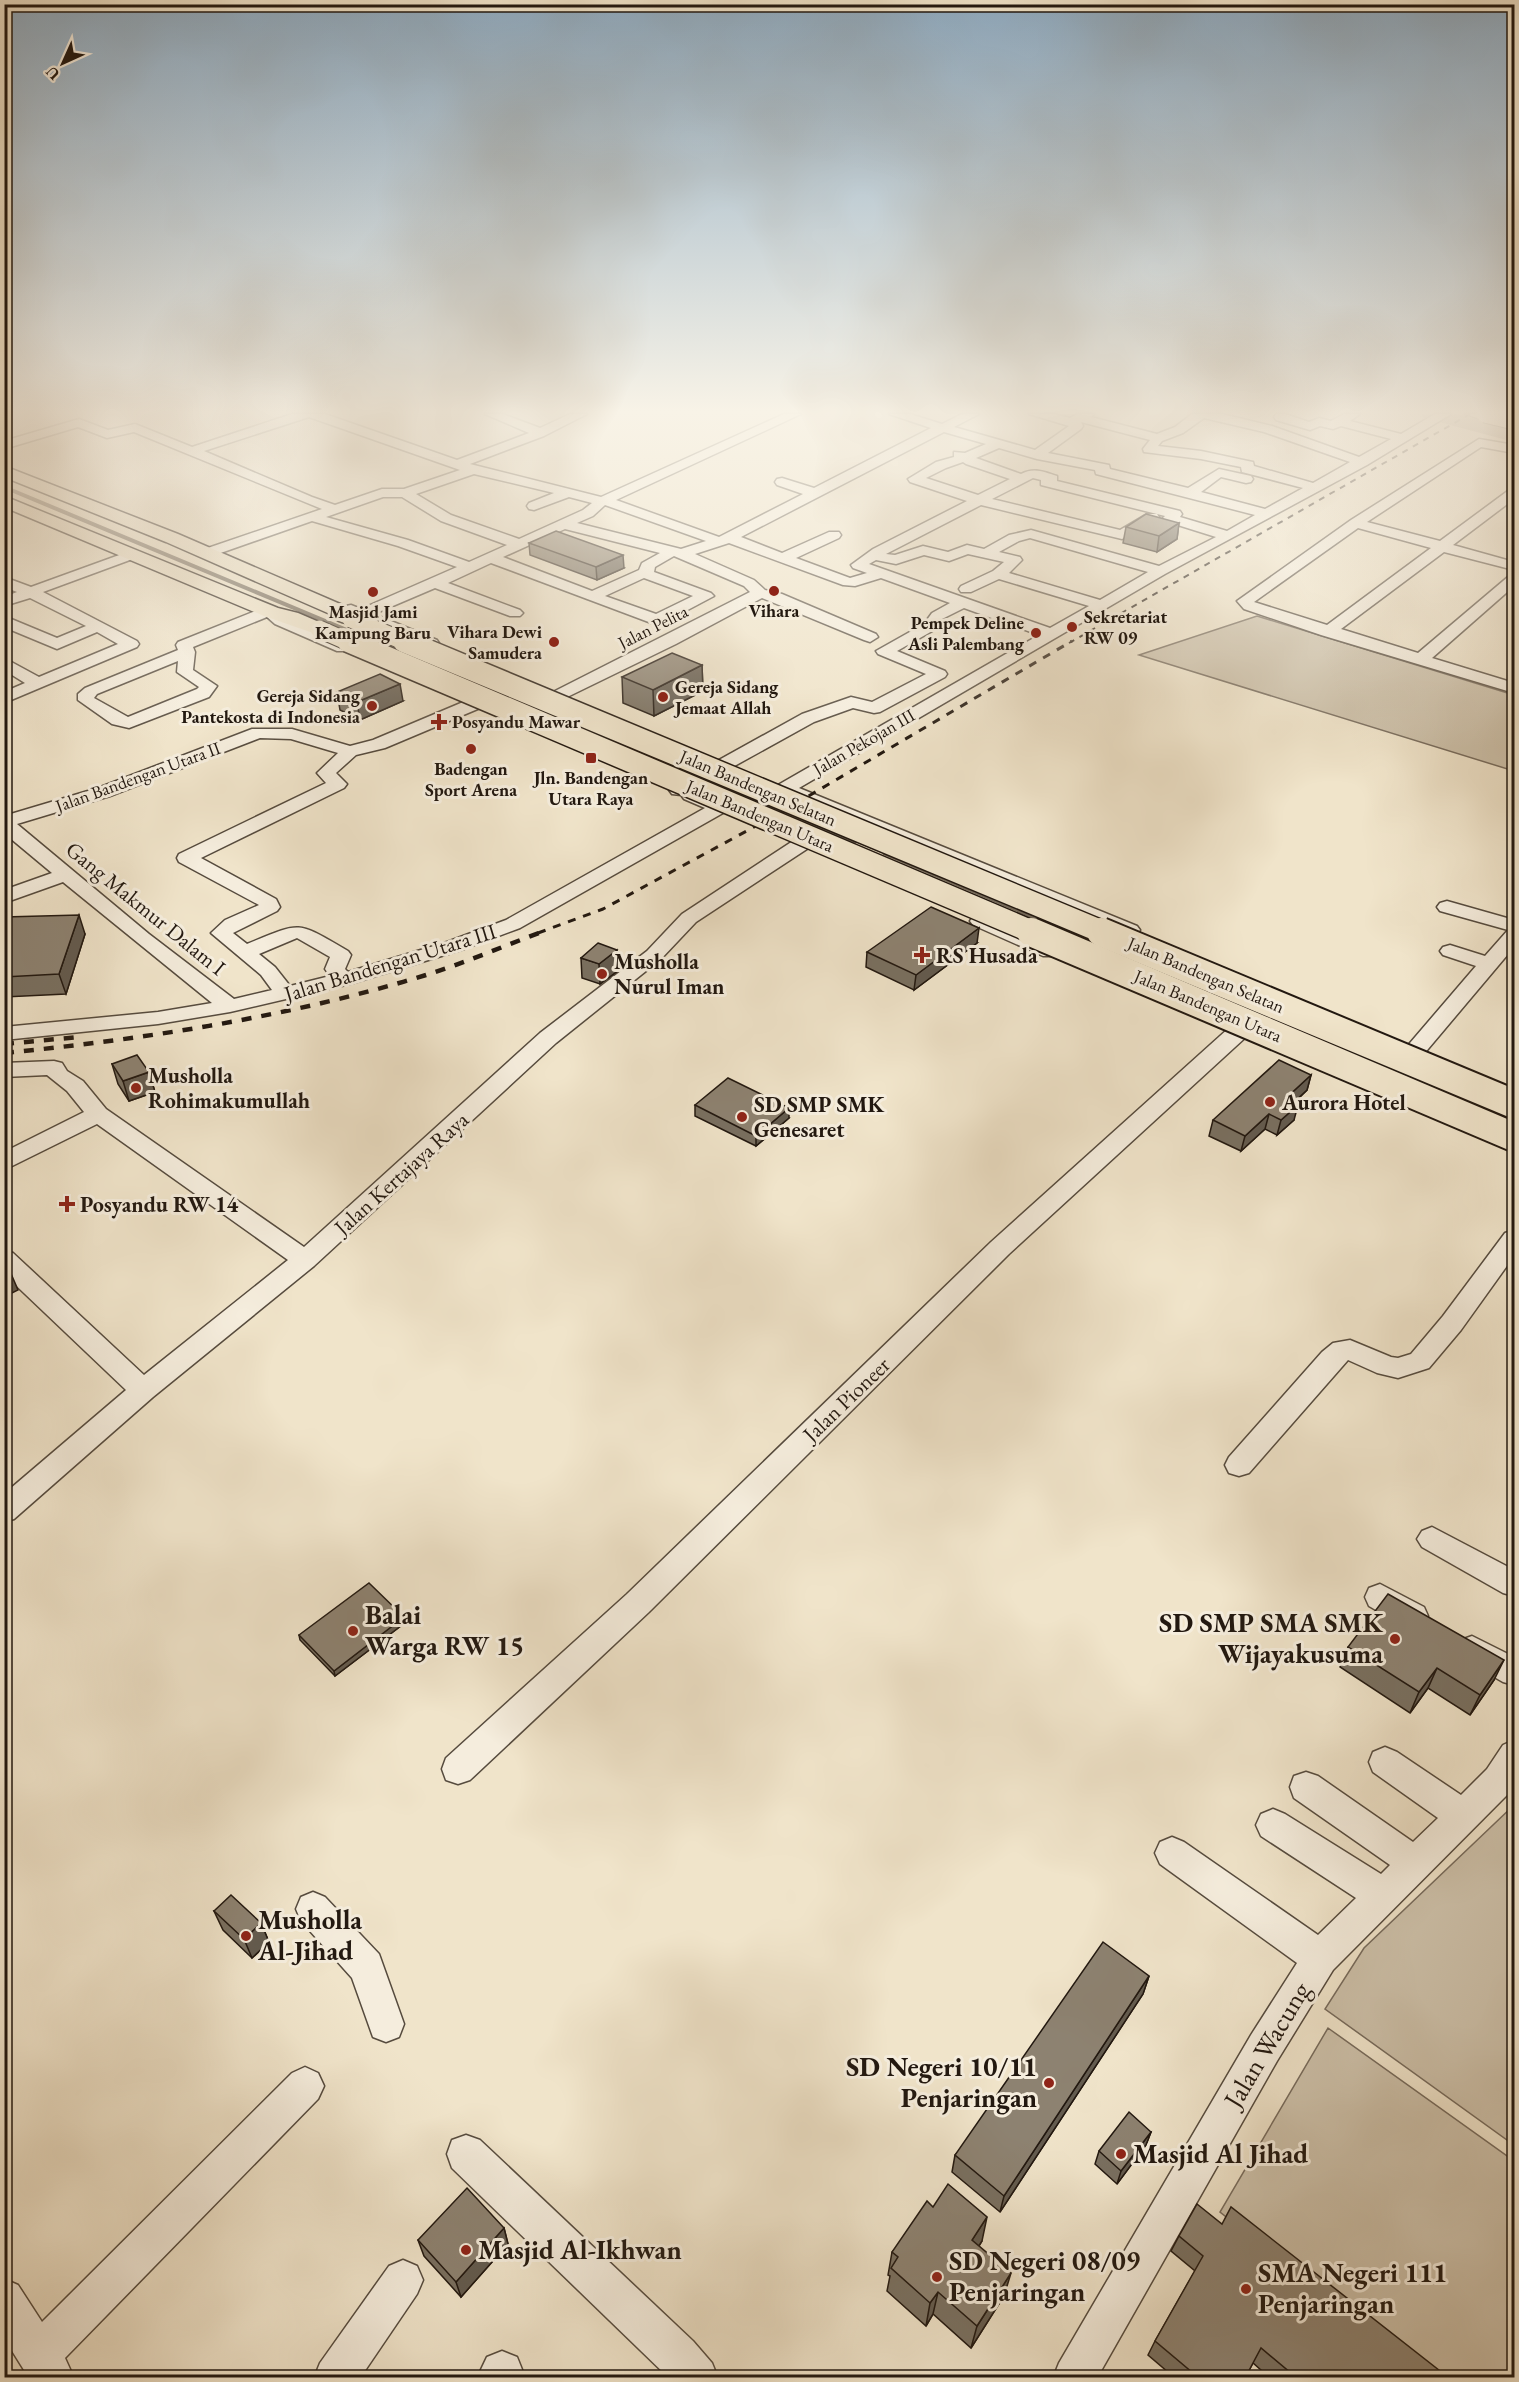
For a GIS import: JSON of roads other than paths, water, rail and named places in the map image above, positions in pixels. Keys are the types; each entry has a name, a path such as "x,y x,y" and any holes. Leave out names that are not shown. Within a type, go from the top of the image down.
{"main road":[{"name":"Jalan Bandengan Utara","path":"63,525 269,612 291,617 1515,1137"},
{"name":"Jalan Bandengan Selatan","path":"138,525 1515,1104"}],"street":[{"path":"207,553 288,525"},
{"path":"341,525 403,543 470,567"},
{"path":"466,525 518,544"},
{"path":"351,615 435,584 560,525"},
{"path":"568,525 681,553 749,583 759,592 777,597 870,637"},
{"path":"636,525 657,533 681,553"},
{"path":"673,525 785,557 848,582 855,582 881,573"},
{"path":"592,596 644,573 649,569 647,566 651,562 724,540 753,525"},
{"path":"931,525 878,552 858,565 964,596 1052,634"},
{"path":"1084,525 1122,536 1145,525"},
{"path":"1199,525 1228,536"},
{"name":"Jalan Pekojan III","path":"784,789 1101,604 1247,525"},
{"path":"1354,525 1245,601 1250,606 1327,632 1515,688"},
{"path":"1381,525 1448,543 1515,556"},
{"path":"1327,632 1472,525"},
{"path":"988,552 1004,546 1022,534 1031,534 1160,571"},
{"path":"785,557 834,535"},
{"path":"1448,543 1515,566"},
{"path":"187,652 91,691 86,694 86,700 118,720 129,723 203,693 209,686 188,674 184,669 187,652 184,645 269,612 280,621 680,789 808,718 835,710 851,702 874,708 939,674 884,651 929,627 937,616 1015,560 988,552 965,549 949,556 921,550 896,560 875,556"},
{"path":"4,602 133,554"},
{"path":"1164,555 1182,559"},
{"path":"490,557 654,619 660,619 706,596 644,573"},
{"path":"998,574 1101,604"},
{"path":"1420,660 1515,579"},
{"path":"4,581 99,626 131,644 5,696"},
{"path":"435,584 515,613"},
{"name":"Jalan Pelita","path":"559,696 759,592"},
{"path":"351,615 559,696 721,766 784,789"},
{"path":"4,621 57,644 99,626"},
{"path":"4,663 37,683"},
{"name":"Jalan Bandengan Utara II","path":"4,823 64,806 144,777 204,760 258,733 292,734 350,751 379,744 474,704"},
{"path":"286,994 268,971 220,933 227,927 264,912 271,906 188,860 187,856 338,784 326,773 350,751"},
{"path":"144,777 163,791"},
{"name":"Jalan Bandengan Utara III","path":"4,1034 158,1018 230,1006 343,980 454,946 513,924 717,809 680,789"},
{"name":"Jalan Bandengan Selatan","path":"784,789 1420,1045 1515,1091"},
{"name":"Gang Makmur Dalam I","path":"4,823 142,938 230,1006"},
{"name":"Jalan Kertajaya Raya","path":"4,1511 143,1390 305,1260 549,1038 654,955 689,918 868,823"},
{"path":"770,829 818,849"},
{"name":"Jalan Bandengan Utara","path":"818,849 1515,1152"},
{"path":"4,897 47,883 65,874"},
{"path":"1447,907 1515,926"},
{"path":"244,953 294,932 301,932 341,955 335,969 343,980"},
{"path":"1420,1045 1515,935"},
{"path":"1450,951 1489,964"},
{"name":"Jalan Pioneer","path":"458,1769 638,1603 1000,1248 1238,1032"},
{"path":"4,1070 54,1068 58,1075 75,1086 98,1114 305,1260"},
{"path":"4,1162 98,1114"},
{"path":"1239,1465 1331,1359 1342,1350 1350,1350 1386,1366 1398,1368 1420,1361 1452,1323 1515,1239"},
{"path":"4,1259 143,1390"},
{"path":"1432,1539 1515,1584"},
{"path":"1380,1598 1515,1672"},
{"name":"Jalan Wacung","path":"1074,2378 1264,2048 1320,1958 1499,1780 1515,1755"},
{"path":"1385,1762 1463,1816"},
{"path":"1306,1787 1415,1863"},
{"path":"1273,1825 1383,1895"},
{"path":"1172,1853 1320,1958"},
{"path":"313,1909 366,1967 386,2024"},
{"path":"4,2299 46,2366 305,2086"},
{"path":"466,2154 678,2356 697,2378"},
{"path":"334,2378 403,2280"}],"waterway":[{"path":"95,525 354,633"},
{"path":"657,760 855,841"},
{"path":"885,853 1073,933"},
{"path":"1069,932 1098,944"},
{"path":"1343,1048 1514,1121"}],"railway":[{"path":"1069,643 1275,525"},
{"path":"538,933 603,909 778,814 1072,641"},
{"path":"4,1053 164,1033 322,1003 426,975 542,932"},
{"path":"4,1044 79,1037"}],"place":[{"name":"Vihara","path":"774,591"},
{"name":"Masjid Jami Kampung Baru","path":"373,592"},
{"name":"Sekretariat RW 09","path":"1072,627"},
{"name":"Pempek Deline Asli Palembang","path":"1036,633"},
{"name":"Vihara Dewi Samudera","path":"554,642"},
{"name":"Gereja Sidang Jemaat Allah","path":"663,697"},
{"name":"Gereja Sidang Pantekosta di Indonesia","path":"372,706"},
{"name":"Posyandu Mawar","path":"439,722"},
{"name":"Badengan Sport Arena","path":"471,749"},
{"name":"Jln. Bandengan Utara Raya","path":"591,758"},
{"name":"RS Husada","path":"922,955"},
{"name":"Musholla Nurul Iman","path":"602,974"},
{"name":"Musholla Rohimakumullah","path":"136,1088"},
{"name":"Aurora Hotel","path":"1270,1102"},
{"name":"SD SMP SMK Genesaret","path":"742,1117"},
{"name":"Posyandu RW 14","path":"67,1204"},
{"name":"Balai Warga RW 15","path":"353,1631"},
{"name":"SD SMP SMA SMK Wijayakusuma","path":"1395,1639"},
{"name":"Musholla Al-Jihad","path":"246,1936"},
{"name":"SD Negeri 10/11 Penjaringan","path":"1049,2083"},
{"name":"Masjid Al Jihad","path":"1121,2154"},
{"name":"Masjid Al-Ikhwan","path":"466,2250"},
{"name":"SD Negeri 08/09 Penjaringan","path":"937,2277"},
{"name":"SMA Negeri 111 Penjaringan","path":"1246,2289"}]}
